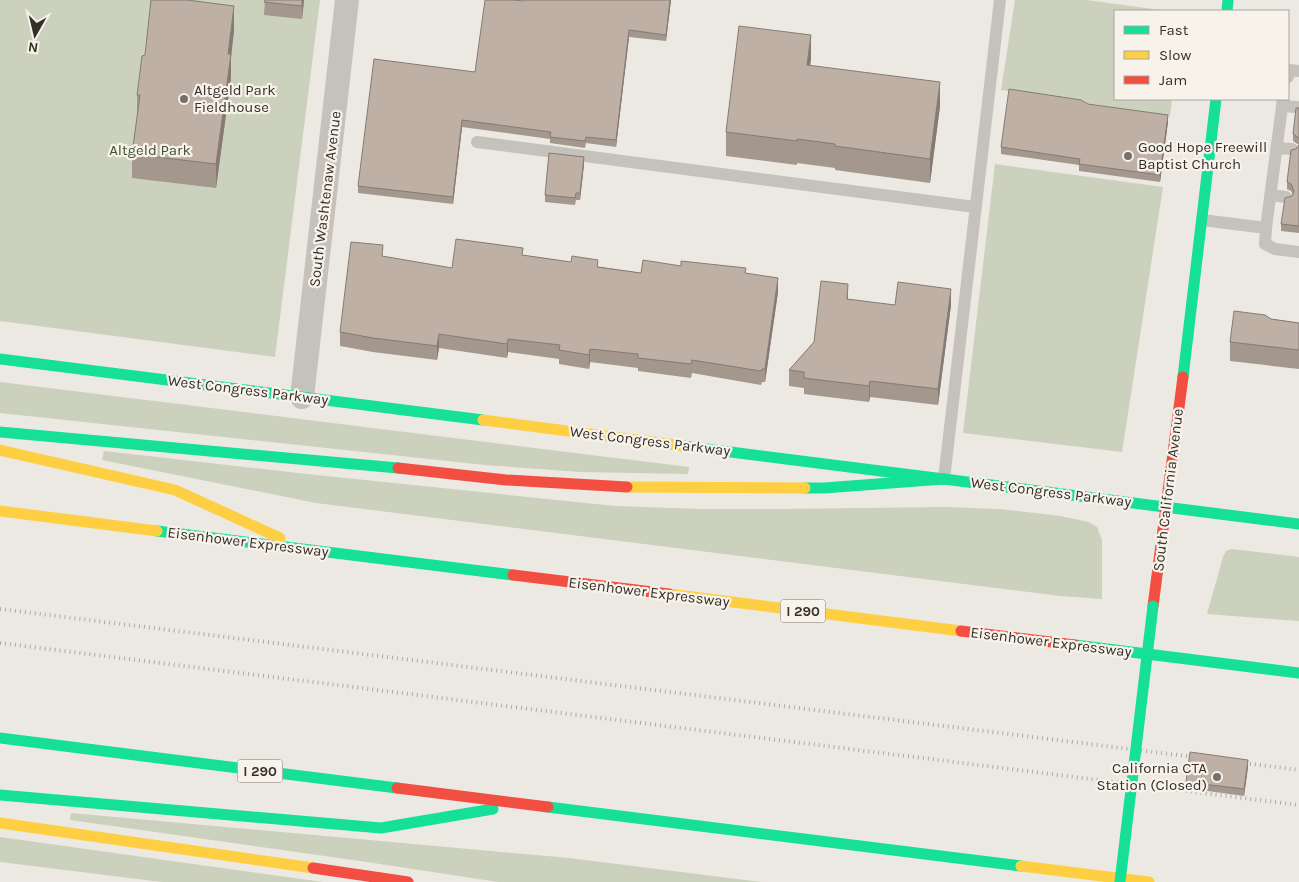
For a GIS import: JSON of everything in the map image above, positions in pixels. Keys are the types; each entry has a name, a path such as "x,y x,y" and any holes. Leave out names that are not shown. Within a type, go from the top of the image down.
{"main road":[{"name":"South California Avenue","path":"1120,882 1216,100"},
{"name":"West Congress Parkway","path":"0,359 1299,524"},
{"path":"0,432 353,463 506,480 639,488 824,488 944,478"},
{"path":"0,450 174,490 306,550"},
{"name":"Eisenhower Expressway","path":"0,511 1299,673"},
{"name":"I 290","path":"0,738 1149,882"},
{"path":"0,795 381,828 520,804"},
{"path":"0,823 408,882"}],"street":[{"name":"South Washtenaw Avenue","path":"302,397 347,0"}],"lane":[{"path":"944,478 1000,0"},
{"path":"1297,107 1283,102 1265,244 1275,249 1299,252"},
{"path":"477,142 975,206"},
{"path":"1276,148 1292,149"},
{"path":"1271,195 1286,197"},
{"path":"1202,220 1266,228"}],"green space":[{"name":"Altgeld Park","path":"0,0 320,0 275,357 0,321"},
{"path":"1015,0 1087,0 1160,10 1114,10 1114,100 1172,100 1170,116 1001,90"},
{"path":"995,164 1163,187 1122,452 963,433"},
{"path":"0,382 689,467 688,474 580,472 485,465 0,413"},
{"path":"104,451 615,506 701,509 945,507 1000,509 1060,516 1089,522 1097,527 1102,540 1102,599 1061,596 316,503 102,460"},
{"path":"1231,549 1299,557 1299,621 1207,614 1223,557 1226,551"},
{"path":"71,813 569,858 761,882 498,882 70,820"},
{"path":"0,837 323,882 162,882 0,862"}],"building":[{"name":"Altgeld Park Fieldhouse","path":"151,0 187,0 234,6 228,54 231,54 216,164 132,154 140,95 137,95 142,56 145,55"},
{"path":"265,0 302,0 302,6 264,2"},
{"path":"485,0 670,0 666,35 629,30 616,140 586,137 585,141 550,137 551,132 462,120 453,197 358,186 374,59 475,72"},
{"path":"739,26 811,35 807,65 940,82 930,159 835,146 835,144 726,132"},
{"path":"1009,89 1081,100 1088,104 1168,115 1160,175 1079,164 1080,159 1001,147"},
{"path":"1296,108 1299,108 1299,138 1293,134"},
{"path":"1299,145 1299,226 1281,224 1285,198 1292,196 1294,191 1291,184 1287,182 1291,150 1296,149"},
{"path":"549,153 584,157 580,193 576,193 575,198 545,195"},
{"path":"456,239 523,248 522,255 571,262 572,256 598,260 597,267 641,273 643,260 681,266 681,261 746,268 745,273 778,278 765,369 761,371 692,360 691,364 638,358 638,354 590,349 589,355 559,350 560,345 508,339 507,344 439,334 437,346 340,332 351,242 383,245 382,256 452,268"},
{"path":"821,281 848,284 847,299 895,305 898,282 951,289 938,389 870,381 869,386 804,378 804,372 789,370 814,342"},
{"path":"1234,311 1265,315 1271,319 1299,323 1299,350 1230,342"},
{"name":"California CTA Station (Closed)","path":"1190,752 1248,760 1244,789 1186,782"}],"railway":[{"path":"0,609 1202,758"},
{"path":"0,643 1299,805"},
{"path":"1235,762 1299,770"}],"traffic: fast":[{"path":"1227,10 1228,0"},
{"path":"1183,377 1216,100"},
{"path":"0,359 483,420"},
{"path":"0,432 398,468"},
{"path":"683,446 1299,524"},
{"path":"805,488 944,479"},
{"path":"157,531 513,575"},
{"path":"1120,882 1153,606"},
{"path":"1075,645 1299,673"},
{"path":"0,738 397,788"},
{"path":"0,795 381,828 493,809"},
{"path":"548,807 1021,866"}],"traffic: slow":[{"path":"483,420 683,446"},
{"path":"0,450 175,490 280,538"},
{"path":"627,487 805,488"},
{"path":"0,511 157,531"},
{"path":"669,594 961,631"},
{"path":"0,823 313,868"},
{"path":"1021,866 1149,882"}],"traffic: jam":[{"path":"1153,606 1183,377"},
{"path":"398,468 506,480 627,487"},
{"path":"513,575 669,594"},
{"path":"961,631 1075,645"},
{"path":"397,788 548,807"},
{"path":"313,868 408,882"}],"place":[{"name":"Altgeld Park Fieldhouse","path":"184,99"},
{"name":"Good Hope Freewill Baptist Church","path":"1128,156"},
{"name":"California CTA Station (Closed)","path":"1217,777"}]}
